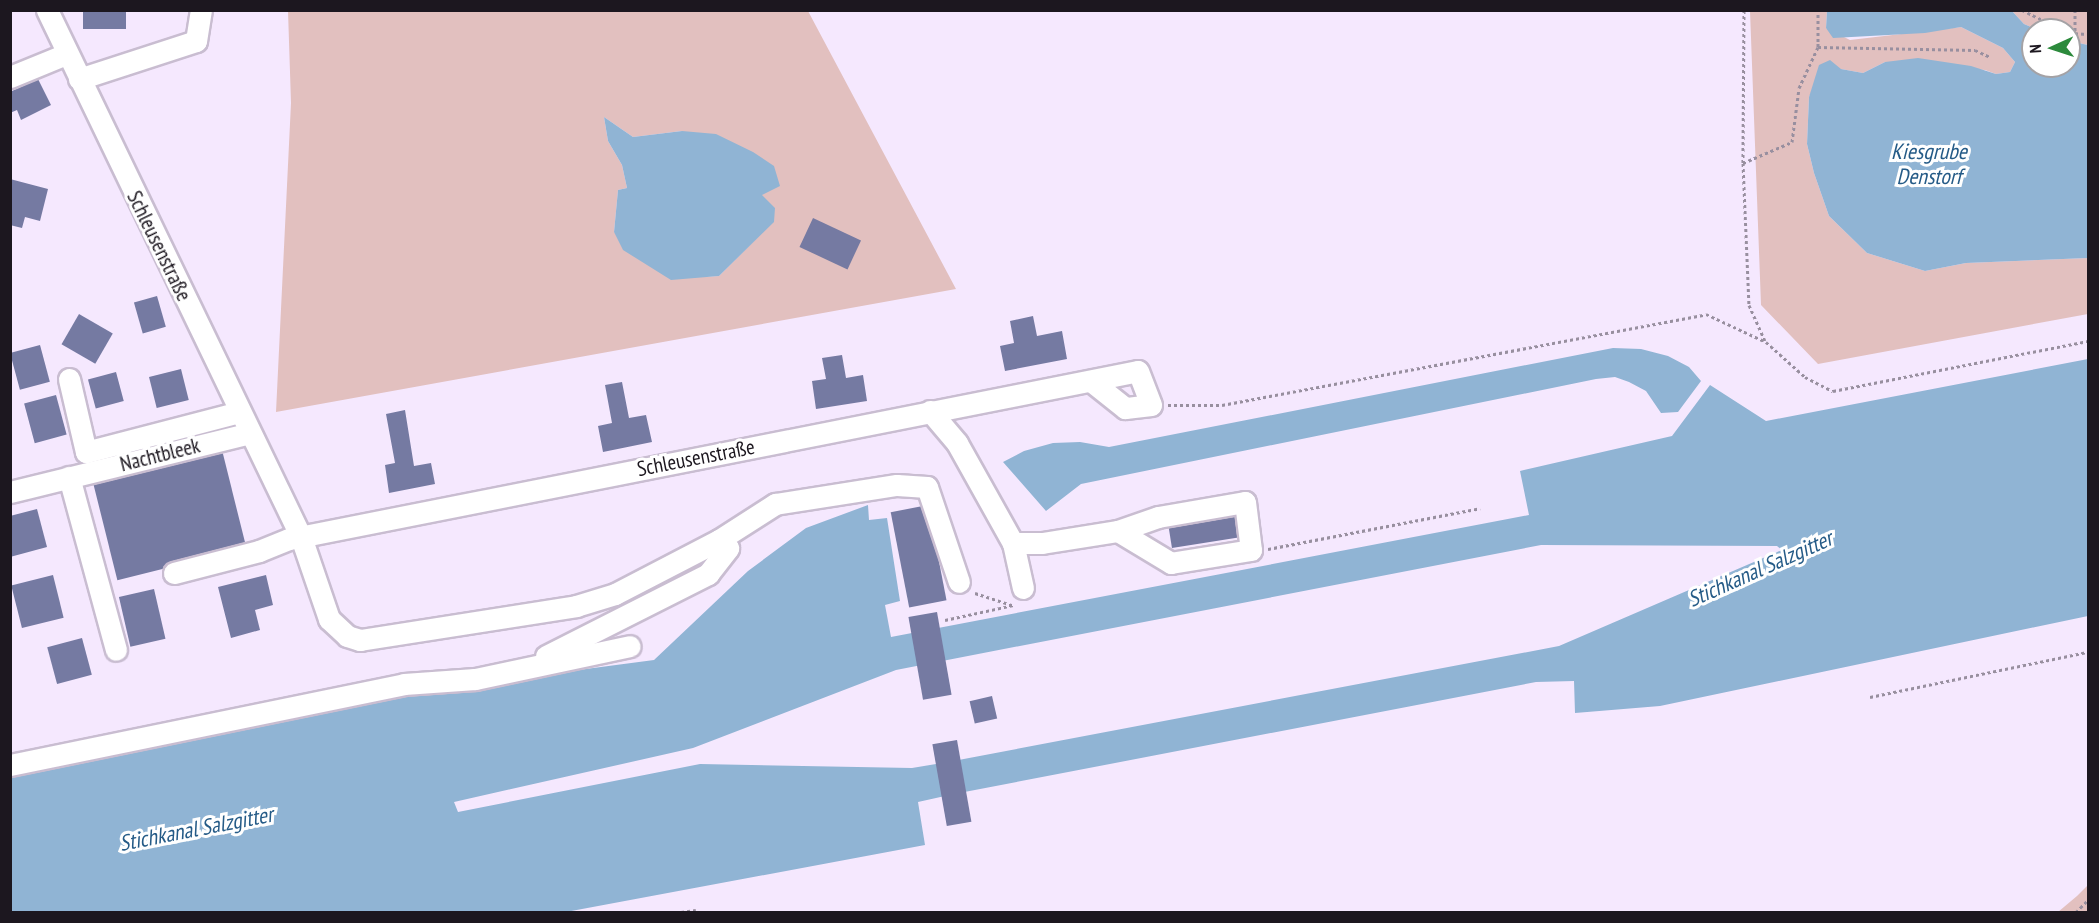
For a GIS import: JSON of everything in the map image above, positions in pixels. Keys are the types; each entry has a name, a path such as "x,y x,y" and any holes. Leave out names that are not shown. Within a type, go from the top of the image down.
{"street":[{"name":"Schleusenstraße","path":"47,10 66,54 301,537 334,627 360,640 576,606 615,594 719,540"},
{"path":"79,79 196,41 201,10"},
{"path":"10,77 66,54"},
{"name":"Schleusenstraße","path":"301,537 1138,370 1151,405"},
{"path":"69,379 86,452 240,412"},
{"path":"1091,381 1125,408 1151,405"},
{"path":"930,411 957,443 1013,543 1018,597"},
{"name":"Nachtbleek","path":"10,492 250,433"},
{"path":"69,477 116,650"},
{"path":"533,664 708,574 728,548 719,540 776,504 897,485 927,487 959,582"},
{"path":"1013,543 1042,543 1118,531 1158,517 1245,502 1251,550 1171,562 1118,531"},
{"path":"174,573 301,537"},
{"path":"10,765 404,684 475,679 533,664 630,646"}],"path":[{"path":"1744,10 1743,163 1749,305 1766,342"},
{"path":"1743,163 1792,142 1799,88 1818,47 1818,10"},
{"path":"2022,10 2038,18"},
{"path":"1818,47 1975,50 1990,57"},
{"path":"1151,405 1222,405 1697,315 1706,315 1766,342 1805,377 1833,391 2088,341"},
{"path":"1251,550 1305,544 1480,508"},
{"path":"959,582 971,592 1018,597"},
{"path":"945,620 1018,597"},
{"path":"1870,697 2088,652"},
{"path":"2076,912 2088,900"},
{"path":"681,912 696,910"}],"shaded area":[{"path":"288,11 808,11 956,289 276,412 291,103","holes":["604,117 633,137 682,131 755,240 719,276 703,277 614,232 618,190 627,188 622,165 608,141"]},
{"path":"1750,11 1827,11 1826,28 1850,40 1961,27 2003,48 2015,62 2010,72 1996,74 1985,70 1885,62 1863,73 1841,69 1818,78 1809,97 1807,144 1814,173 1829,216 1867,253 1925,271 1966,263 2088,258 2088,314 1818,364 1761,305"},
{"path":"2012,11 2088,11 2088,45 2081,44 2081,18 2021,18 2021,21"},
{"path":"2088,885 2088,912 2058,912 2077,896"}],"water":[{"name":"Kiesgrube Denstorf","path":"1827,11 2012,11 2021,21 2021,78 2081,78 2081,44 2088,45 2088,258 1966,263 1925,271 1867,253 1829,216 1814,173 1807,144 1809,97 1819,65 1830,60 1841,69 1863,73 1885,62 1918,58 1971,66 1996,74 2010,72 2015,62 2003,48 1961,27 1925,33 1833,38 1826,28"},
{"path":"604,117 633,137 682,131 716,134 753,152 774,166 780,186 762,195 775,208 774,222 719,276 671,280 623,250 614,232 618,190 627,188 622,165 608,141"},
{"path":"1613,348 1641,349 1668,356 1689,367 1701,381 1678,412 1661,413 1646,391 1629,382 1615,377 1596,379 1081,484 1046,511 1003,462 1024,451 1053,443 1080,442 1109,447"},
{"name":"Stichkanal Salzgitter","path":"2088,359 2088,616 1660,706 1575,713 1574,681 1536,682 954,794 918,802 925,845 566,912 11,912 11,769 419,691 654,660 748,571 806,528 868,505 869,520 887,518 900,601 885,605 891,637 1529,515 1520,471 1672,436 1710,385 1766,421","holes":["1541,545 1777,546 1782,550 1559,646 912,768 700,764 458,812 454,802 693,748 896,670"]}],"building":[{"path":"83,10 126,10 126,29 83,29"},
{"path":"38,79 51,105 21,120 17,110 10,113 10,92"},
{"path":"10,179 48,189 40,221 25,217 22,228 10,225"},
{"path":"813,218 861,240 848,269 799,247"},
{"path":"157,296 166,327 143,333 134,303"},
{"path":"79,314 113,334 95,364 62,344"},
{"path":"1033,316 1037,336 1062,331 1067,359 1005,371 1000,346 1014,343 1010,321"},
{"path":"40,345 50,382 20,390 10,353"},
{"path":"842,355 846,378 863,375 867,401 816,409 812,381 826,379 822,358"},
{"path":"181,369 189,400 157,408 149,377"},
{"path":"116,372 124,401 96,408 88,380"},
{"path":"622,382 629,418 646,415 652,442 603,452 598,426 612,423 605,385"},
{"path":"56,395 67,435 35,443 24,404"},
{"path":"405,410 414,466 431,463 435,484 389,493 385,465 395,463 386,414"},
{"path":"222,450 246,548 117,580 93,482"},
{"path":"928,505 947,600 909,607 891,512"},
{"path":"37,509 47,547 10,557 10,516"},
{"path":"1239,511 1243,537 1172,548 1168,522"},
{"path":"53,575 64,618 22,628 11,585"},
{"path":"266,575 273,605 255,610 260,630 231,638 218,587"},
{"path":"154,589 165,639 130,647 119,597"},
{"path":"937,612 952,695 923,700 908,617"},
{"path":"82,638 92,675 57,684 47,647"},
{"path":"992,696 997,718 975,724 970,701"},
{"path":"957,740 971,822 947,826 932,744"}]}
